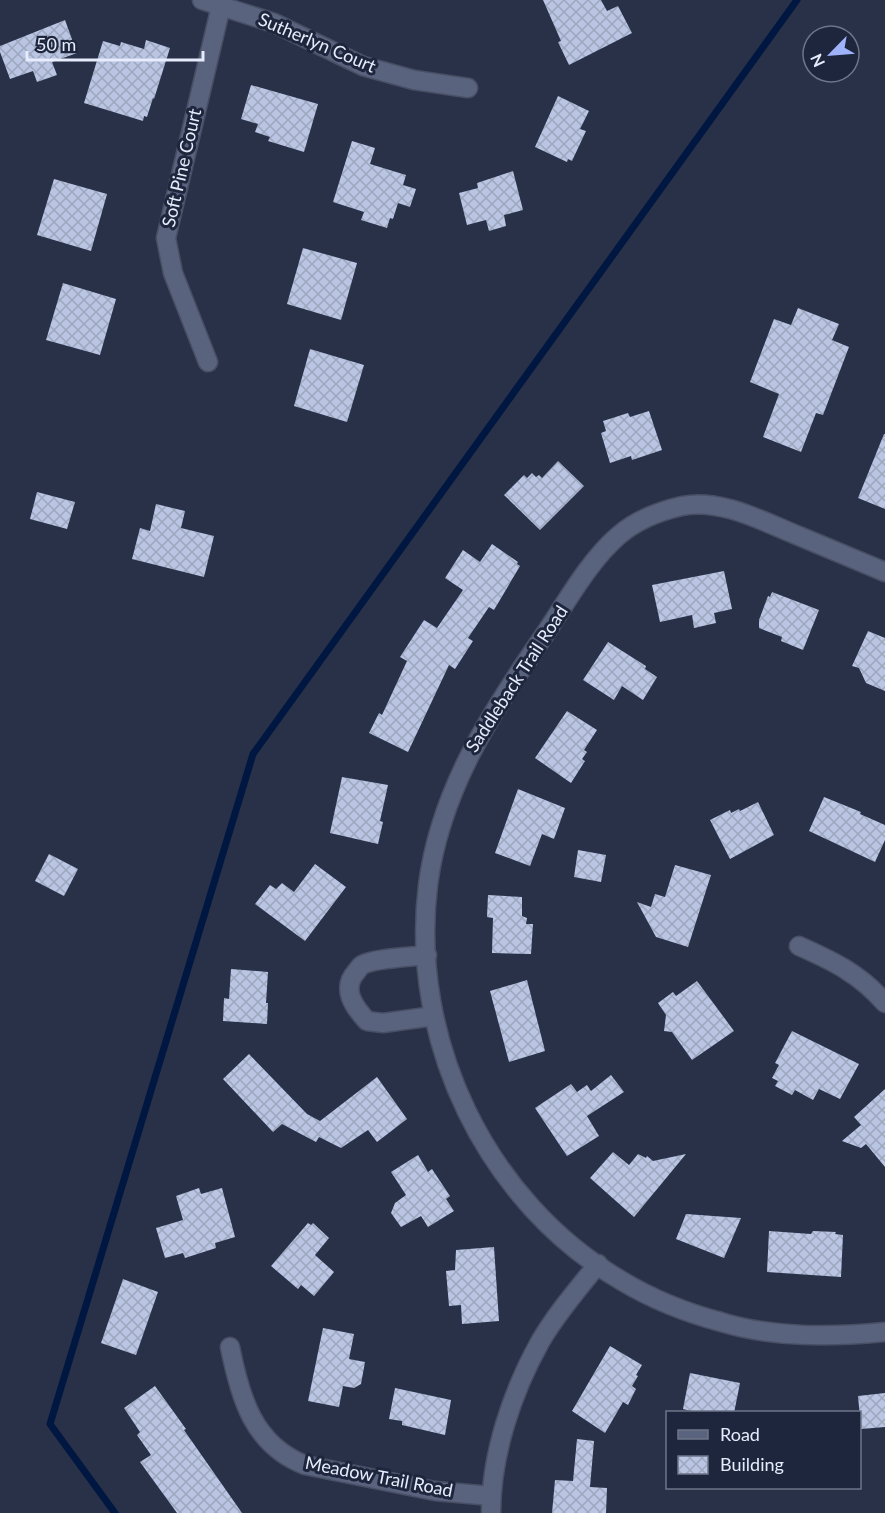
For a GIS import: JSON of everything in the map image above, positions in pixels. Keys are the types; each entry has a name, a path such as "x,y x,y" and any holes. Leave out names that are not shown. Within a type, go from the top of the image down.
{"street":[{"name":"Sutherlyn Court","path":"201,0 274,23 363,66 414,80 468,88"},
{"name":"Soft Pine Court","path":"208,362 173,273 166,238 221,6"},
{"name":"Saddleback Trail Road","path":"885,572 752,517 702,505 683,506 645,518 618,536 594,562 509,686 468,755 450,796 436,841 428,882 424,923 429,987 439,1041 462,1105 506,1178 532,1208 569,1243 621,1281 689,1312 724,1323 764,1331 801,1334 848,1336 885,1332"},
{"path":"799,946 835,962 862,979 885,1003"},
{"path":"427,955 362,965 352,977 349,993 355,1008 367,1021 383,1023 434,1016"},
{"path":"491,1505 504,1429 518,1388 541,1342 598,1264"},
{"name":"Meadow Trail Road","path":"230,1347 238,1387 248,1412 272,1446 290,1460 304,1465 435,1491 491,1505"}],"building":[{"path":"543,0 601,0 607,11 618,6 632,33 569,65"},
{"path":"65,20 77,53 52,62 57,75 37,82 33,71 10,79 0,46"},
{"path":"146,40 170,48 147,117 144,116 143,121 84,103 103,41 120,46 121,42 144,49"},
{"path":"251,85 318,104 304,152 268,141 270,137 255,132 258,124 241,119"},
{"path":"558,96 589,111 580,129 586,131 572,161 568,159 567,162 535,147"},
{"path":"352,141 375,148 370,164 406,175 403,185 416,189 410,207 398,203 393,219 390,218 387,228 361,220 364,212 333,202"},
{"path":"513,171 523,210 504,215 506,226 489,231 486,220 467,225 459,193 478,188 477,183"},
{"path":"54,179 107,194 91,251 37,235"},
{"path":"303,248 357,263 341,320 287,304"},
{"path":"63,283 116,299 100,355 46,340"},
{"path":"798,308 839,324 832,340 849,347 823,415 816,413 801,452 763,437 779,394 750,382 774,319 791,325"},
{"path":"310,349 364,365 347,422 294,406"},
{"path":"649,411 662,450 632,460 631,456 610,463 601,433 606,431 603,421 628,413 630,417"},
{"path":"885,434 885,509 858,498"},
{"path":"558,461 584,486 540,530 504,495 524,475 527,478 532,473 542,478"},
{"path":"37,492 75,502 67,529 30,519"},
{"path":"156,504 185,511 181,528 214,536 204,577 132,559 140,528 150,531"},
{"path":"492,544 518,562 520,566 494,610 489,607 468,638 473,641 455,669 449,665 408,752 369,733 379,713 382,715 407,661 400,657 424,620 437,628 463,590 445,578 463,550 480,562"},
{"path":"724,571 732,609 714,613 716,623 694,628 692,615 660,622 652,585"},
{"path":"772,592 819,610 803,650 781,641 782,637 759,628 759,620 768,596 770,597"},
{"path":"868,631 885,638 885,691 866,683 859,668 852,666"},
{"path":"608,642 646,666 645,669 657,677 643,700 622,686 614,700 583,680"},
{"path":"567,711 597,730 584,750 587,752 582,759 585,761 571,783 535,758"},
{"path":"342,777 388,785 380,821 383,822 378,844 330,833"},
{"path":"518,789 565,808 554,839 542,834 530,866 495,853"},
{"path":"824,797 861,812 860,814 885,825 885,840 875,862 809,831"},
{"path":"758,802 774,835 730,859 710,820 730,810 731,813 739,809 740,811"},
{"path":"578,850 606,855 601,882 574,877"},
{"path":"49,854 78,869 64,896 35,881"},
{"path":"315,864 346,887 305,941 255,904 270,885 276,889 282,883 294,892"},
{"path":"675,865 711,875 688,947 656,937 637,902 651,907 655,894 665,897"},
{"path":"488,895 522,897 522,916 527,918 526,924 533,924 531,954 492,953 493,918 487,917"},
{"path":"231,969 268,972 267,1024 223,1021 224,998 229,999"},
{"path":"527,980 545,1051 509,1062 490,991"},
{"path":"697,981 734,1031 692,1060 672,1032 664,1031 666,1015 658,1003 673,992 676,996"},
{"path":"792,1031 859,1064 840,1099 819,1089 813,1100 795,1090 792,1095 775,1086 778,1081 772,1078 779,1065 775,1063"},
{"path":"249,1054 307,1114 320,1121 377,1077 407,1119 377,1142 368,1130 341,1148 319,1137 316,1142 282,1124 273,1132 223,1079"},
{"path":"611,1075 624,1092 587,1116 599,1136 567,1156 535,1108 571,1084 577,1092 587,1085 591,1091"},
{"path":"885,1089 885,1167 866,1144 861,1148 842,1141 861,1125 854,1117"},
{"path":"613,1152 629,1165 638,1154 646,1158 647,1156 653,1161 686,1154 634,1217 590,1178"},
{"path":"418,1155 428,1172 432,1169 450,1196 446,1199 454,1211 428,1227 421,1216 401,1227 391,1213 395,1203 406,1195 391,1172"},
{"path":"199,1188 201,1194 222,1188 235,1237 215,1243 216,1248 185,1258 183,1253 165,1258 156,1228 183,1220 176,1196"},
{"path":"686,1214 741,1218 724,1258 676,1239"},
{"path":"308,1223 311,1225 313,1223 329,1238 315,1255 334,1272 314,1296 301,1285 298,1289 271,1266"},
{"path":"769,1231 811,1234 813,1231 836,1232 835,1234 843,1235 841,1277 767,1272"},
{"path":"494,1247 499,1321 462,1324 461,1305 449,1306 446,1271 455,1270 456,1250"},
{"path":"123,1279 158,1292 136,1355 101,1343"},
{"path":"323,1328 354,1334 349,1359 365,1362 361,1384 354,1388 343,1386 339,1407 308,1401"},
{"path":"610,1346 642,1365 632,1386 636,1389 628,1405 623,1402 605,1433 572,1411"},
{"path":"690,1373 740,1383 734,1411 683,1409"},
{"path":"155,1386 242,1513 177,1513 140,1462 151,1455 137,1435 140,1432 124,1408"},
{"path":"395,1388 451,1400 445,1435 402,1425 402,1421 389,1419"},
{"path":"885,1393 885,1427 861,1429 858,1396"},
{"path":"577,1439 594,1441 590,1487 607,1488 606,1513 552,1513 555,1480 573,1481"}],"waterway":[{"path":"115,1513 50,1424 253,754 797,0"}]}
